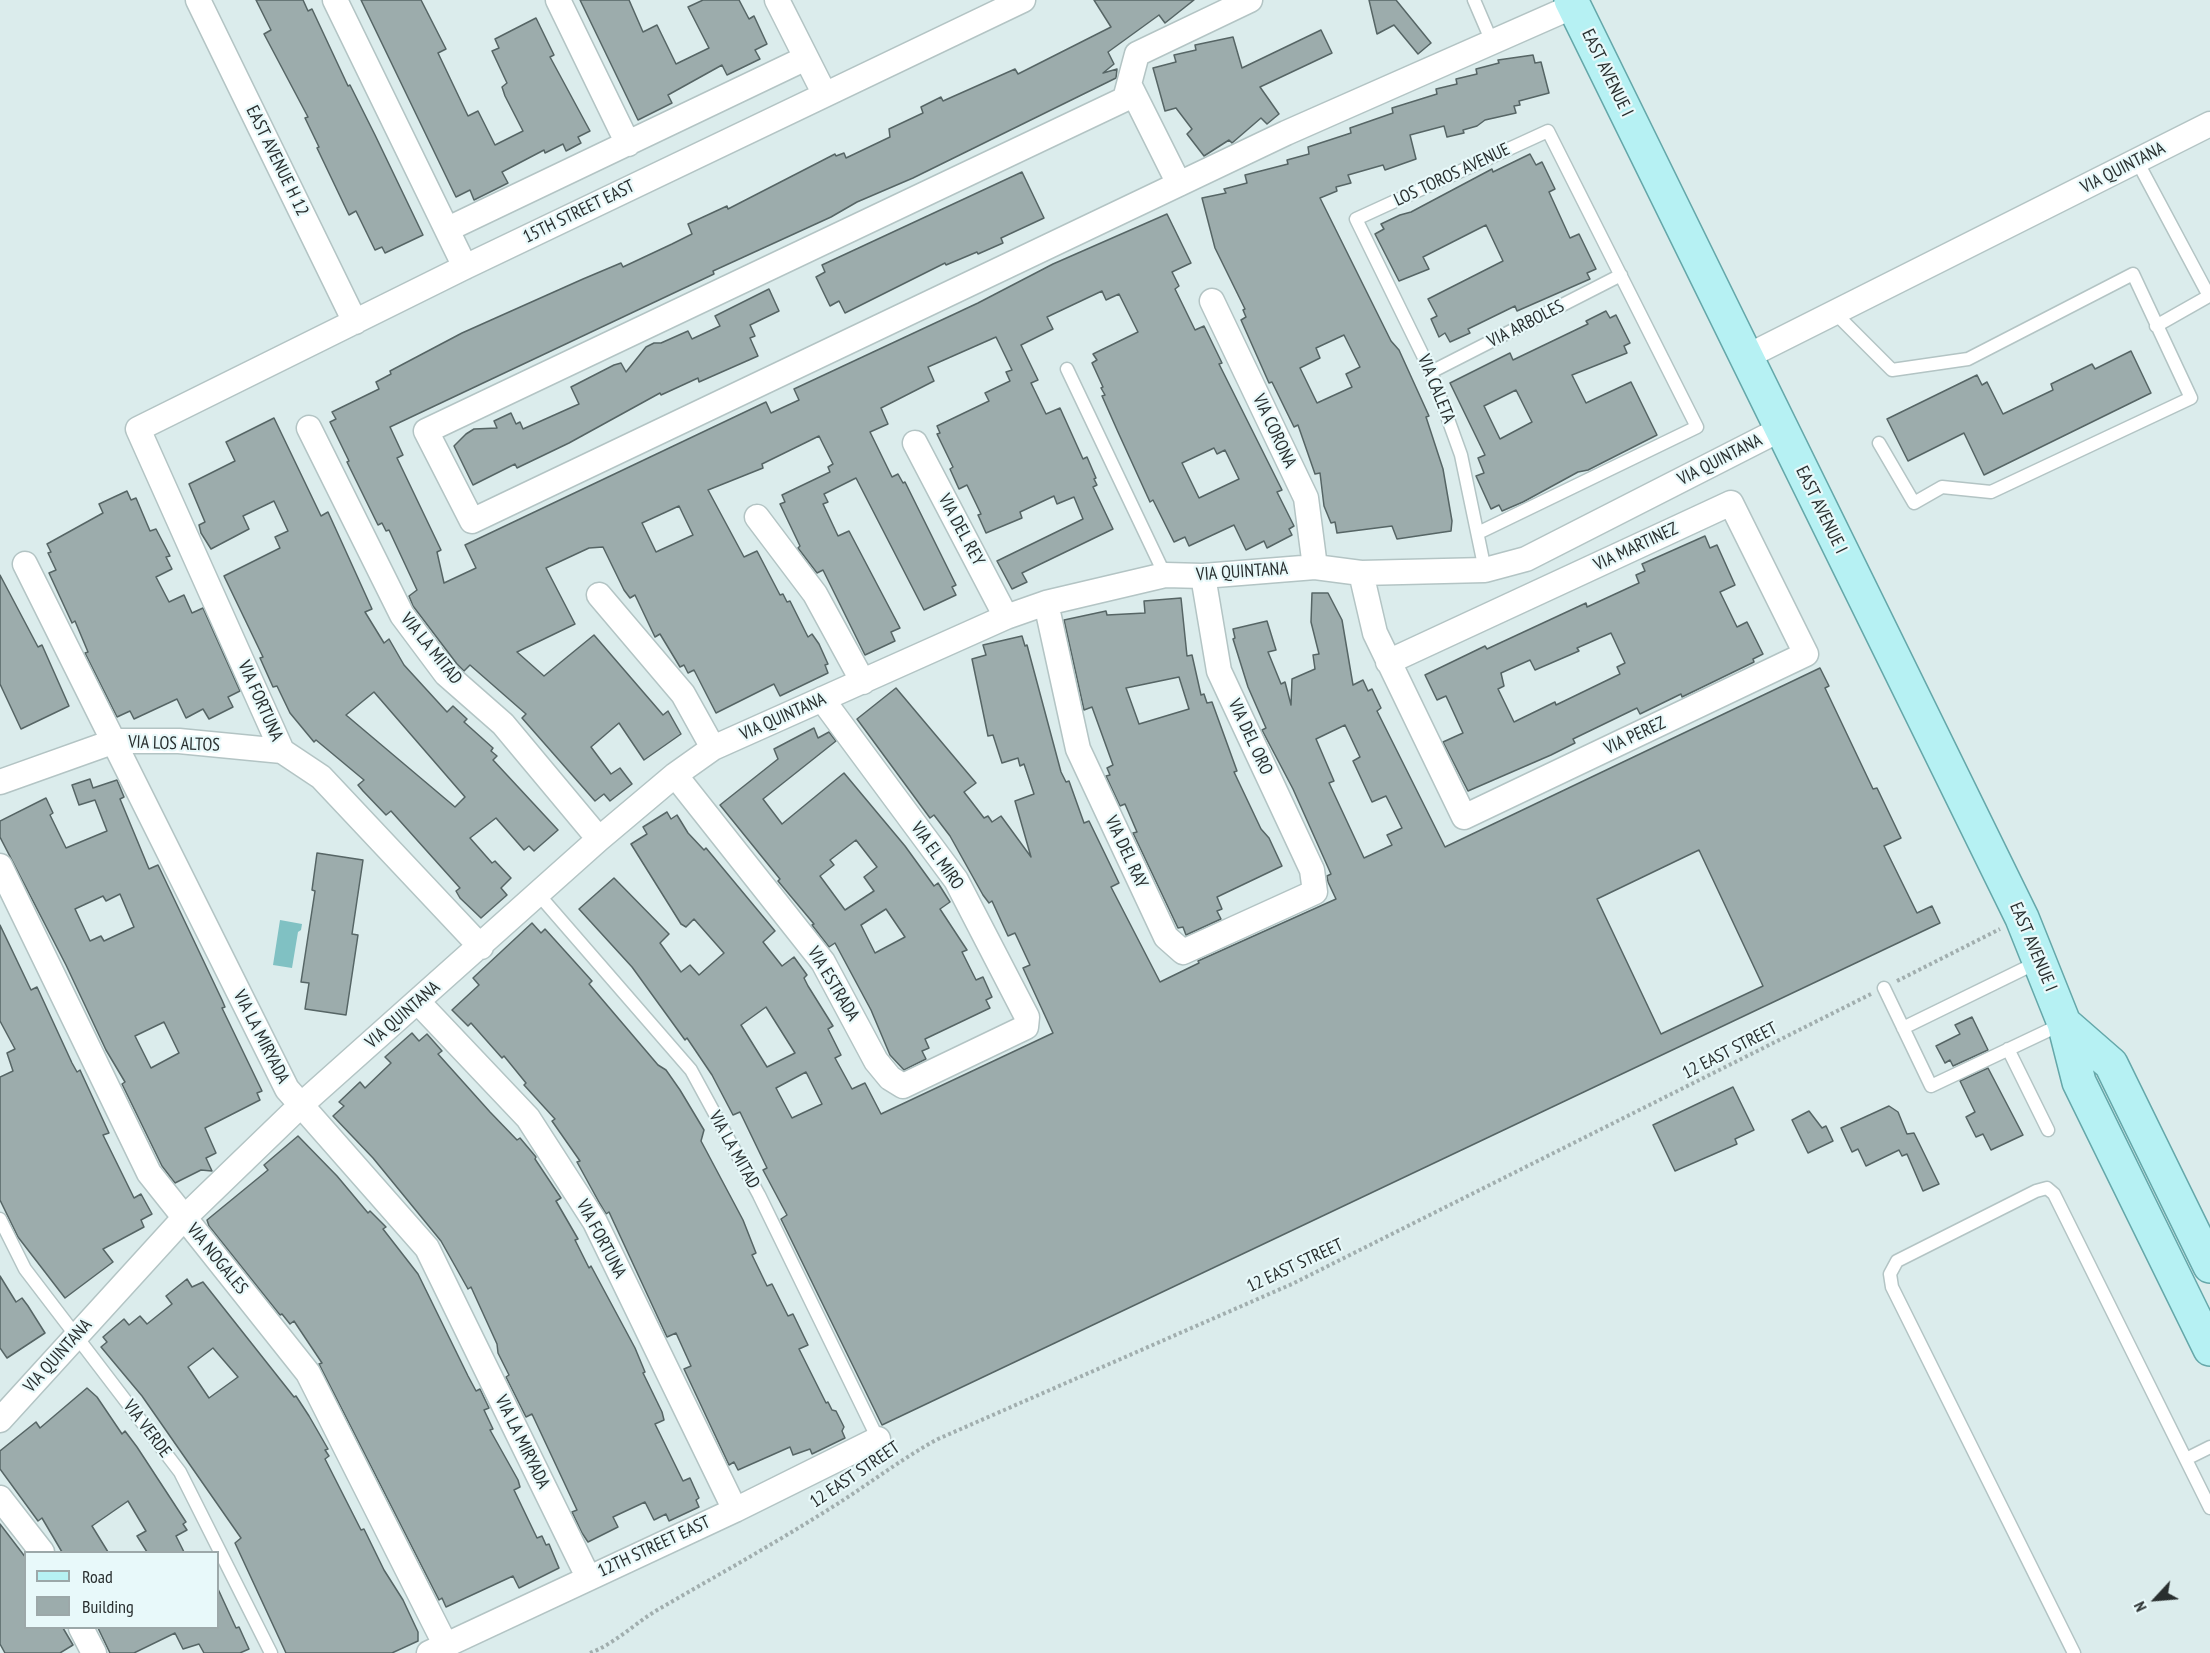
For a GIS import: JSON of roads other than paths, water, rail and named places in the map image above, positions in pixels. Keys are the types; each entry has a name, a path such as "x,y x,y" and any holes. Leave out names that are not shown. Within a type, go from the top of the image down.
{"main road":[{"name":"EAST AVENUE I","path":"1572,3 2022,918 2064,1023 2079,1082 2210,1349"},
{"name":"EAST AVENUE I","path":"2064,1023 2110,1064 2210,1266"}],"street":[{"name":"EAST AVENUE H 12","path":"198,0 355,322"},
{"path":"334,0 465,267"},
{"path":"558,0 628,144"},
{"path":"777,0 824,93"},
{"name":"15TH STREET EAST","path":"138,429 465,267 824,93 1023,0"},
{"path":"1250,0 1137,54 1125,99 426,431 472,521 1286,133 1492,42 1572,3"},
{"path":"448,229 806,58"},
{"path":"1129,84 1179,184"},
{"name":"VIA QUINTANA","path":"1746,357 2210,124"},
{"name":"VIA CORONA","path":"1212,301 1306,498 1315,567"},
{"name":"VIA LA MITAD","path":"309,428 402,615 446,674 503,724 599,839"},
{"name":"VIA FORTUNA","path":"138,429 282,751 321,777 481,947"},
{"name":"VIA QUINTANA","path":"0,1420 184,1218 301,1105 481,947 599,839 675,775 713,748 1006,617 1046,603 1165,575 1203,576 1315,567 1361,573 1485,570 1526,559 1781,429"},
{"name":"VIA DEL REY","path":"915,443 1006,617"},
{"name":"VIA MARTINEZ","path":"1388,662 1731,503 1806,654"},
{"path":"757,517 815,594 863,682"},
{"name":"VIA LA MIRYADA","path":"25,564 287,1089 427,1248 588,1577"},
{"path":"1361,573 1375,633 1388,662"},
{"name":"VIA DEL ORO","path":"1203,576 1219,671 1312,870 1315,892"},
{"path":"599,595 683,694 713,748"},
{"name":"VIA DEL RAY","path":"1046,603 1078,750 1166,937 1183,952 1315,892"},
{"name":"VIA PEREZ","path":"1388,662 1464,817 1806,654"},
{"name":"VIA EL MIRO","path":"822,699 956,880 1028,1017 1026,1027"},
{"name":"VIA LOS ALTOS","path":"0,782 115,741 179,741 282,751"},
{"name":"VIA ESTRADA","path":"675,775 824,962 876,1061 890,1078 903,1086 1026,1027"},
{"name":"VIA NOGALES","path":"0,866 149,1173 308,1373 437,1649"},
{"name":"VIA FORTUNA","path":"418,1002 528,1118 595,1222 735,1510"},
{"name":"12TH STREET EAST","path":"437,1649 735,1510 878,1439"},
{"path":"0,1498 41,1551"},
{"path":"82,1629 94,1653"}],"lane":[{"path":"1474,0 1492,42"},
{"name":"LOS TOROS AVENUE","path":"1356,219 1548,131 1621,275"},
{"path":"2137,161 2209,296 2156,326"},
{"name":"VIA CALETA","path":"1356,219 1431,372 1461,455 1485,570"},
{"path":"1835,313 1892,369 1968,359 2133,274 2191,398 1991,492 1942,487 1914,503 1879,443"},
{"path":"1478,533 1697,427 1621,275"},
{"name":"VIA ARBOLES","path":"1431,372 1621,275"},
{"path":"1067,369 1165,575"},
{"name":"VIA LA MITAD","path":"539,895 691,1070 759,1195 878,1439"},
{"path":"1903,1028 2039,961"},
{"path":"1884,988 1930,1086 2064,1023"},
{"path":"2008,1049 2048,1130"},
{"path":"2074,1653 1892,1287 1890,1274 1897,1261 2036,1191 2048,1188 2054,1194 2210,1508"},
{"name":"VIA VERDE","path":"0,1219 25,1269 180,1472 271,1653"},
{"path":"2186,1459 2210,1447"}],"water":[{"path":"280,920 302,924 298,932 292,968 273,965"}]}
